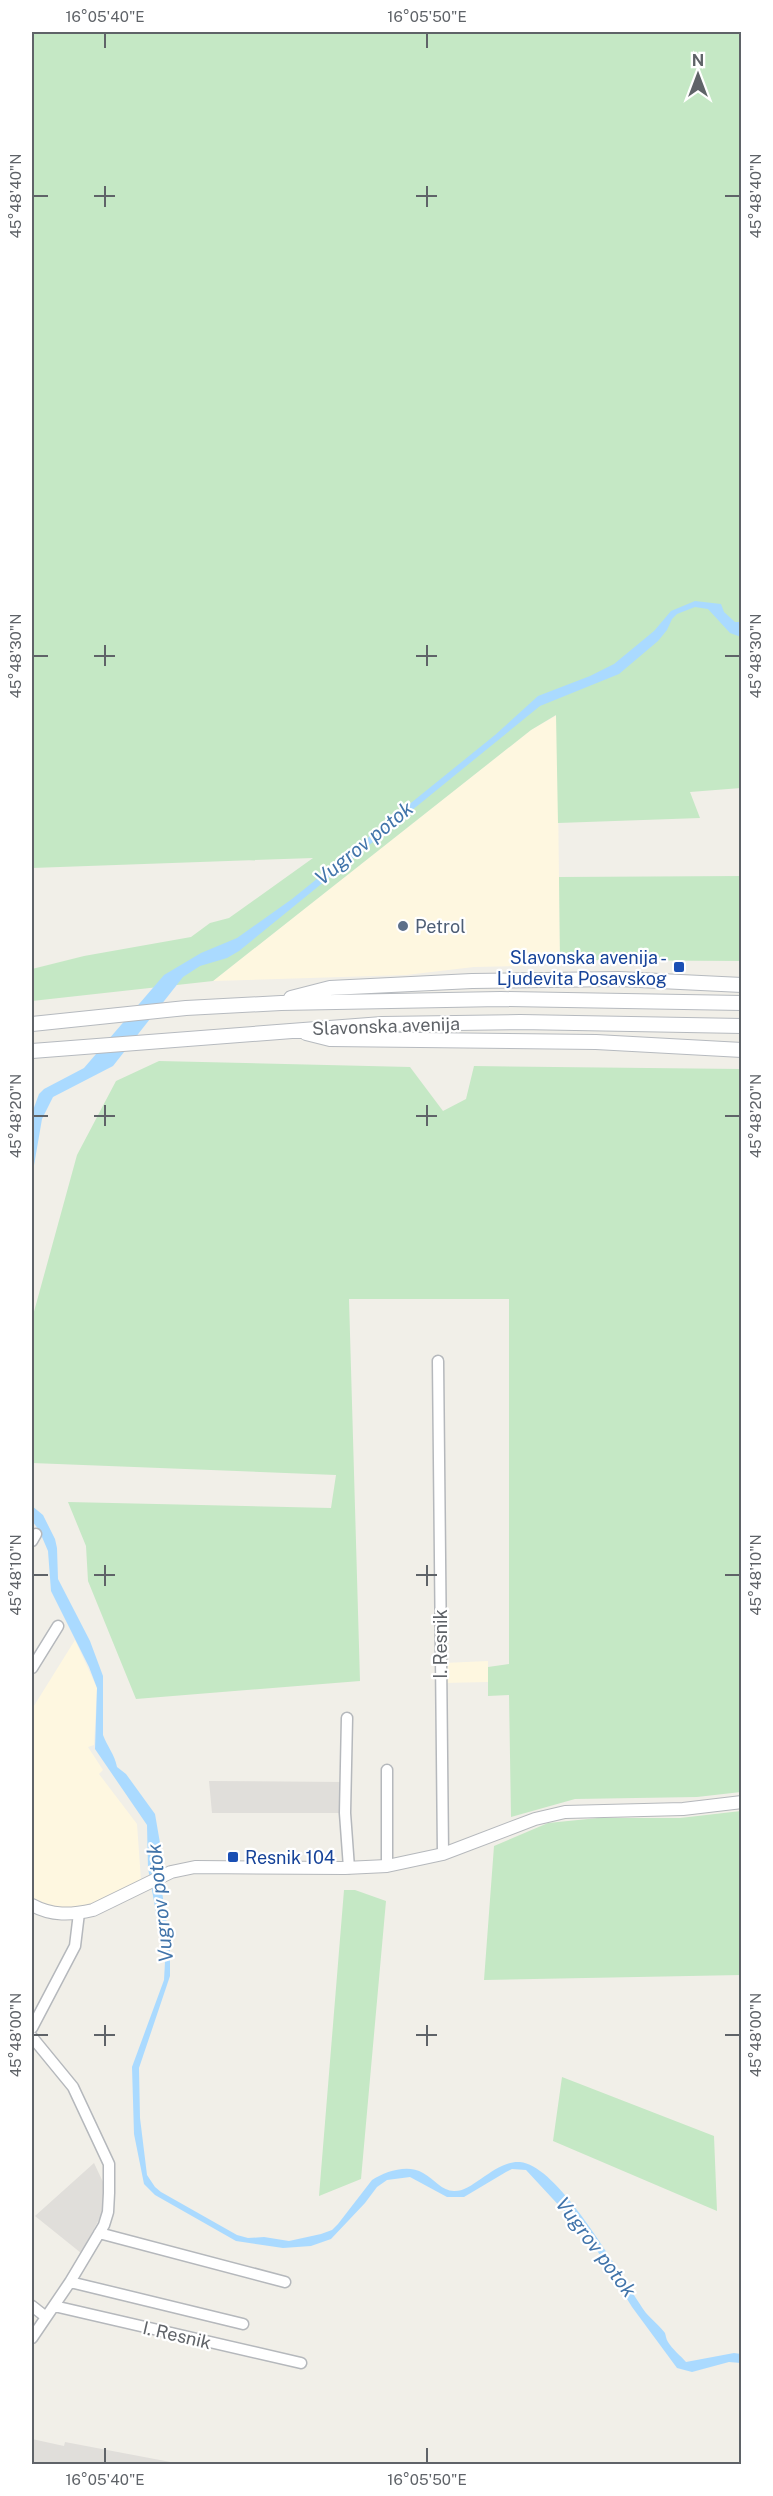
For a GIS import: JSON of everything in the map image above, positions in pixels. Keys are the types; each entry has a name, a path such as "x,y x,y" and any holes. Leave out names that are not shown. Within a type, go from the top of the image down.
{"main road":[{"path":"281,1003 308,992 330,988 472,981 619,979 741,985"},
{"name":"Slavonska avenija","path":"32,1024 186,1008 281,1003 501,999 712,1001 741,1004"},
{"name":"Slavonska avenija","path":"32,1051 382,1024 485,1022 741,1026"},
{"path":"289,1030 330,1039 596,1042 741,1050"}],"street":[{"name":"I. Resnik","path":"438,1361 443,1854"},
{"path":"32,1668 58,1626"},
{"path":"347,1718 345,1813 349,1868"},
{"path":"387,1770 387,1866"},
{"path":"32,1905 56,1914 80,1913 101,1907 144,1883 171,1872 219,1865 349,1868 387,1866 443,1854 535,1819 565,1812 683,1809 741,1802"},
{"path":"32,2028 75,1946 80,1913"},
{"path":"32,2037 73,2087 109,2164 108,2212 99,2233 70,2282 32,2338"},
{"path":"99,2233 285,2282"},
{"name":"I. Resnik","path":"70,2282 243,2324"},
{"path":"32,2306 46,2317"},
{"name":"I. Resnik","path":"54,2306 301,2363"}],"shaded area":[{"path":"557,715 560,960 525,966 474,967 406,975 213,981 531,730"},
{"path":"75,1640 97,1688 94,1745 88,1747 103,1770 99,1774 137,1824 141,1880 104,1900 73,1910 32,1900 32,1709"},
{"path":"488,1661 488,1682 444,1683 444,1663"},
{"path":"209,1781 342,1782 342,1813 212,1813"},
{"path":"94,2163 103,2182 103,2212 81,2253 35,2216"},
{"path":"32,2439 64,2446 65,2442 181,2464 32,2464"}],"green space":[{"path":"32,32 741,32 741,788 690,792 700,818 558,823 556,715 531,730 213,981 32,1001 32,969 84,956 191,937 210,923 229,918 313,858 32,868"},
{"path":"741,876 741,961 560,960 559,877"},
{"path":"159,1061 410,1067 443,1111 466,1099 474,1066 741,1069 741,1792 697,1797 575,1799 511,1817 509,1695 488,1696 488,1667 509,1664 509,1299 349,1299 360,1681 136,1699 88,1581 86,1546 68,1502 331,1508 336,1475 32,1463 32,1319 77,1155 116,1081"},
{"path":"741,1811 741,1975 484,1980 494,1846 548,1823 598,1818 680,1818"},
{"path":"344,1890 355,1890 386,1901 361,2179 319,2196"},
{"path":"562,2077 714,2136 717,2211 553,2141"}],"water":[{"name":"Vugrov potok","path":"695,601 721,604 724,612 735,622 741,622 741,637 730,633 708,609 695,607 677,614 658,641 619,674 540,706 239,951 227,958 200,966 183,977 113,1066 53,1097 42,1119 32,1177 32,1113 39,1094 44,1089 84,1068 164,975 201,953 237,938 292,899 495,735 538,696 614,664 654,631 671,611"},
{"name":"Vugrov potok","path":"32,1506 43,1515 55,1539 58,1579 90,1641 103,1676 103,1735 117,1767 126,1774 155,1814 160,1843 158,1864 170,1946 170,1976 139,2068 140,2118 147,2175 155,2187 237,2235 289,2241 332,2230 372,2180 390,2171 417,2170 446,2189 454,2191 469,2187 502,2166 520,2162 536,2168 572,2203 646,2313 663,2330 670,2345 686,2362 734,2353 741,2354 741,2363 729,2362 692,2372 677,2368 632,2307 590,2239 526,2170 512,2169 464,2197 447,2197 410,2177 387,2180 377,2187 331,2239 311,2246 283,2248 236,2241 155,2195 144,2184 134,2134 132,2067 164,1980 165,1962 148,1868 147,1825 95,1749 97,1688 51,1591 48,1551 39,1530 32,1521"}],"place":[{"name":"Petrol","path":"403,926"},
{"name":"Slavonska avenija - Ljudevita Posavskog","path":"679,967"},
{"name":"Resnik 104","path":"233,1857"}]}
